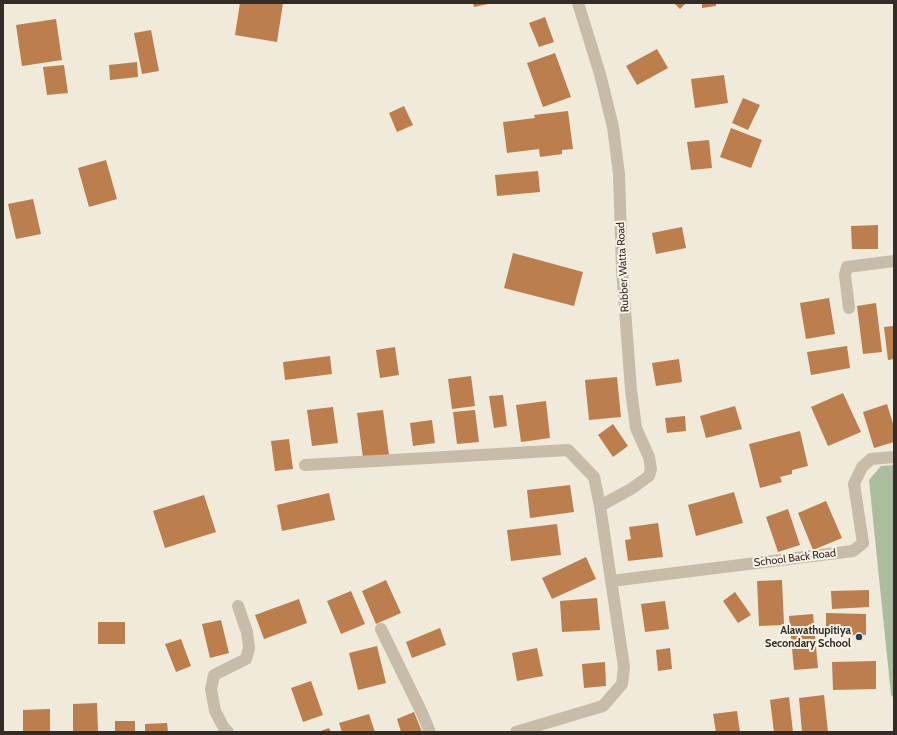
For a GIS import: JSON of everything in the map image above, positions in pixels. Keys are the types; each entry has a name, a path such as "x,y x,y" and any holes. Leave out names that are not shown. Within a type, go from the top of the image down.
{"street":[{"name":"Rubber Watta Road","path":"578,3 600,74 613,127 619,174 622,269 631,390 636,428 649,457 651,469 649,476 643,481 600,506"},
{"path":"850,308 845,274 847,267 894,261"},
{"path":"305,465 568,450 594,477 600,506 624,667 622,684 603,706 516,732"},
{"name":"School Back Road","path":"611,581 853,551 863,543 854,484 862,467 871,459 894,457"},
{"path":"228,732 224,728 215,711 211,689 214,675 246,659 249,648 247,632 238,606"},
{"path":"381,629 430,732"}],"green space":[{"path":"894,465 894,698 891,695 869,480 881,466"}],"building":[{"path":"240,3 283,3 277,42 235,35"},
{"path":"473,3 488,3 488,4 474,7"},
{"path":"674,3 686,3 680,9"},
{"path":"702,3 716,3 716,6 702,8"},
{"path":"545,17 554,42 539,47 529,23"},
{"path":"56,19 62,60 22,66 16,25"},
{"path":"151,30 159,71 142,74 134,33"},
{"path":"657,49 668,68 637,85 626,66"},
{"path":"555,53 571,97 543,107 527,63"},
{"path":"137,62 138,77 110,80 109,65"},
{"path":"64,65 68,93 47,95 43,67"},
{"path":"724,75 728,103 695,108 691,79"},
{"path":"743,98 760,105 748,130 732,123"},
{"path":"404,106 413,125 397,132 389,113"},
{"path":"568,111 573,149 562,150 562,154 540,157 539,149 507,153 503,122 535,118 534,115"},
{"path":"731,128 762,140 751,168 720,157"},
{"path":"709,140 712,168 691,170 687,142"},
{"path":"106,160 117,199 89,207 78,168"},
{"path":"538,171 540,192 497,196 495,175"},
{"path":"33,199 41,234 16,239 8,204"},
{"path":"878,225 878,249 852,249 851,226"},
{"path":"682,227 686,248 656,254 652,233"},
{"path":"513,253 583,272 574,306 504,288"},
{"path":"829,298 835,334 806,339 800,303"},
{"path":"876,303 882,352 863,354 857,306"},
{"path":"894,326 894,359 888,360 884,327"},
{"path":"847,346 850,368 811,375 807,352"},
{"path":"395,347 399,375 380,378 376,350"},
{"path":"330,356 332,374 285,380 283,362"},
{"path":"679,359 682,382 656,386 652,363"},
{"path":"471,376 475,406 452,409 448,379"},
{"path":"617,377 621,417 589,420 585,380"},
{"path":"843,393 861,432 828,446 811,407"},
{"path":"503,395 507,426 494,428 489,396"},
{"path":"546,401 550,438 521,442 516,405"},
{"path":"887,404 894,427 894,442 874,448 863,412"},
{"path":"735,406 742,429 706,438 700,416"},
{"path":"333,407 338,443 312,446 307,410"},
{"path":"383,410 389,455 363,458 357,413"},
{"path":"475,410 479,442 457,444 453,412"},
{"path":"685,416 686,431 667,433 665,418"},
{"path":"432,420 435,443 413,446 410,423"},
{"path":"613,424 628,446 613,457 598,435"},
{"path":"800,431 808,466 792,470 792,474 780,477 782,482 760,488 749,444"},
{"path":"289,439 293,469 275,471 271,441"},
{"path":"570,485 574,512 530,518 527,490"},
{"path":"734,492 743,523 696,536 688,505"},
{"path":"329,493 335,520 282,531 277,505"},
{"path":"204,495 216,532 165,548 153,511"},
{"path":"826,501 842,538 813,550 798,513"},
{"path":"788,509 800,545 778,552 766,517"},
{"path":"658,523 663,557 628,561 625,540 631,539 629,527"},
{"path":"557,524 561,555 511,561 507,530"},
{"path":"586,557 596,579 552,599 542,578"},
{"path":"386,580 401,613 376,624 362,591"},
{"path":"782,580 784,625 759,626 757,581"},
{"path":"869,590 869,607 832,609 831,591"},
{"path":"351,591 365,624 341,634 327,601"},
{"path":"735,592 751,615 738,623 723,601"},
{"path":"597,598 600,630 562,632 560,601"},
{"path":"299,599 307,623 264,639 255,615"},
{"path":"665,601 669,629 645,632 641,604"},
{"path":"826,613 866,614 866,635 826,635"},
{"path":"813,614 818,668 794,670 789,616"},
{"path":"221,620 229,653 210,658 202,624"},
{"path":"98,622 125,622 125,644 98,644"},
{"path":"440,628 446,645 412,658 406,642"},
{"path":"181,639 191,666 176,672 165,644"},
{"path":"377,646 386,683 358,690 349,653"},
{"path":"537,648 543,676 517,681 512,653"},
{"path":"670,648 672,669 658,671 656,650"},
{"path":"876,661 876,689 833,690 832,662"},
{"path":"605,662 606,686 584,688 582,664"},
{"path":"311,681 323,715 303,722 291,688"},
{"path":"824,695 828,732 802,732 799,698"},
{"path":"789,697 793,732 774,732 770,700"},
{"path":"97,703 98,731 73,731 73,704"},
{"path":"50,709 50,732 23,732 23,710"},
{"path":"737,711 740,732 716,732 713,714"},
{"path":"414,712 422,732 401,732 397,719"},
{"path":"369,714 375,732 342,732 339,723"},
{"path":"115,721 135,721 135,732 115,732"},
{"path":"167,723 168,732 145,732 145,724"},
{"path":"329,728 331,732 318,732"}],"place":[{"name":"Alawathupitiya Secondary School","path":"859,637"}]}
